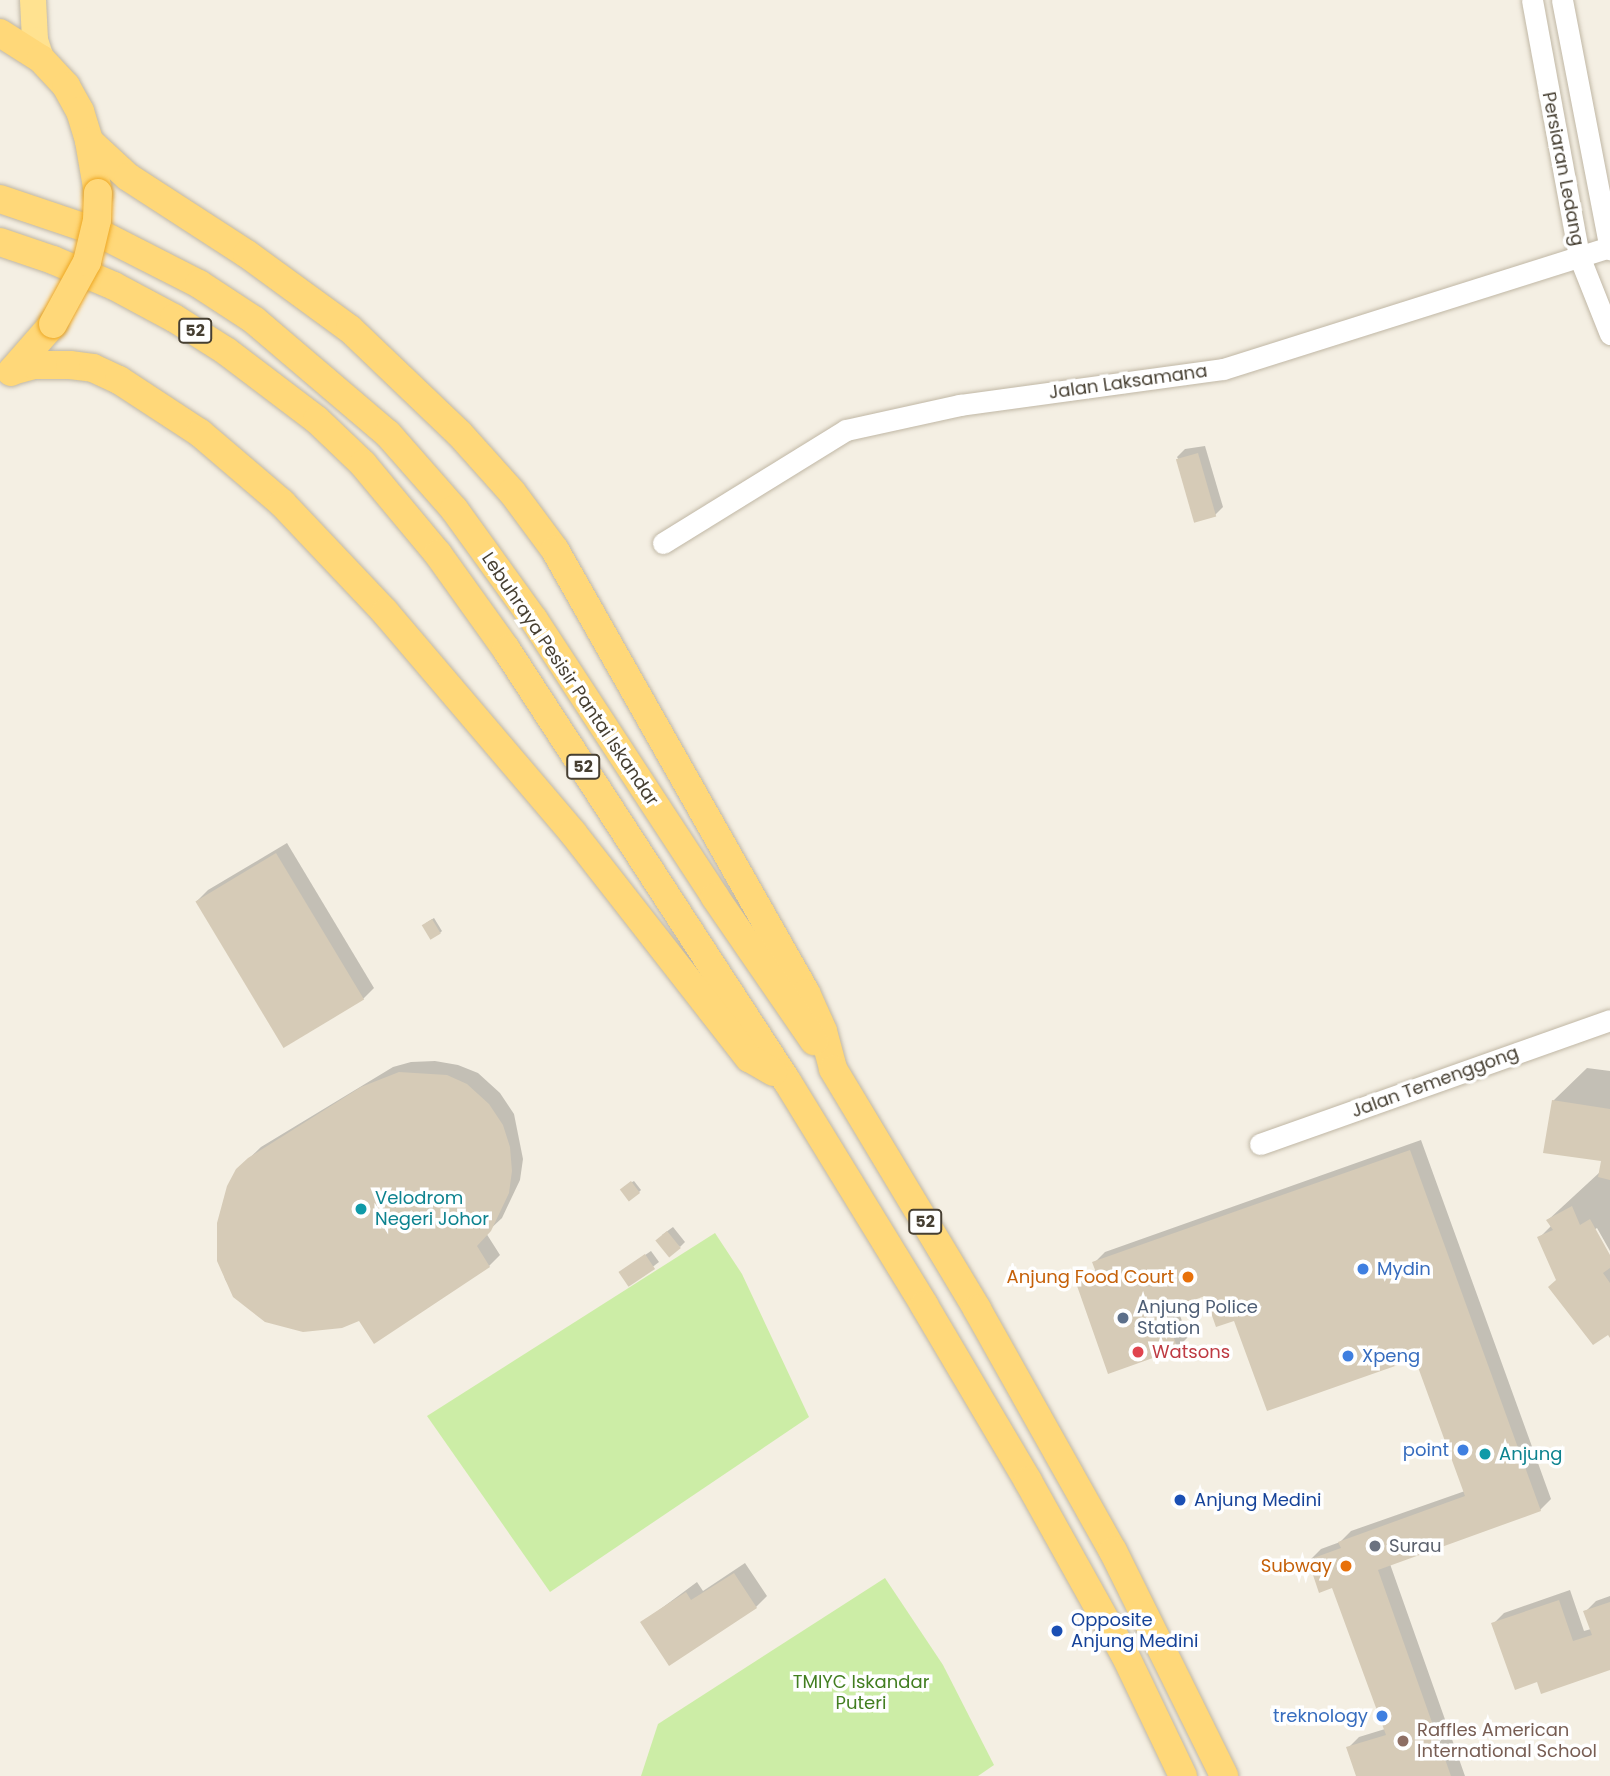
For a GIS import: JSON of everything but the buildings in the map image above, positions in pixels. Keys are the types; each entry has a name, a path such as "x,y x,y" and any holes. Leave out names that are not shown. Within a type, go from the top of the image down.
{"highway":[{"path":"0,33 41,59 66,86 80,111 89,141 97,193 97,220 87,262 53,324 6,375"},
{"path":"89,141 128,177 247,254 350,329 459,432 512,492 555,550 806,993 823,1031 833,1069"},
{"name":"Lebuhraya Pesisir Pantai Iskandar","path":"0,199 95,231 200,285 254,320 388,434 453,509 534,620 715,898 833,1069"},
{"name":"Lebuhraya Pesisir Pantai Iskandar","path":"0,242 77,270 174,318 273,386 317,420 363,464 438,554 506,649 787,1081"},
{"path":"6,375 34,365 70,365 93,368 119,380 200,433 282,503 376,601 573,833 749,1058 787,1081"},
{"name":"52","path":"833,1069 977,1309 1069,1470 1159,1639 1224,1776"},
{"name":"52","path":"787,1081 1028,1481 1125,1655 1183,1776"}],"main road":[{"path":"33,0 35,40 41,59"}],"street":[{"name":"Persiaran Ledang","path":"1532,0 1579,256 1610,334"},
{"name":"Persiaran Ledang","path":"1562,0 1609,248"},
{"name":"Jalan Laksamana","path":"663,542 846,430 960,405 1223,369 1609,248"},
{"name":"Jalan Temenggong","path":"1260,1144 1610,1020"}],"green space":[{"path":"715,1233 742,1274 809,1417 550,1592 427,1416"},
{"name":"TMIYC Iskandar Puteri","path":"885,1578 943,1665 994,1765 978,1776 641,1776 658,1724"}],"place":[{"name":"Velodrom Negeri Johor","path":"361,1209"},
{"name":"Mydin","path":"1363,1269"},
{"name":"Anjung Food Court","path":"1188,1277"},
{"name":"Anjung Police Station","path":"1123,1318"},
{"name":"Watsons","path":"1138,1352"},
{"name":"Xpeng","path":"1348,1356"},
{"name":"point","path":"1463,1450"},
{"name":"Anjung","path":"1485,1454"},
{"name":"Anjung Medini","path":"1180,1500"},
{"name":"Surau","path":"1375,1546"},
{"name":"Subway","path":"1346,1566"},
{"name":"Opposite Anjung Medini","path":"1057,1631"},
{"name":"treknology","path":"1382,1716"},
{"name":"Raffles American International School","path":"1403,1741"}]}
